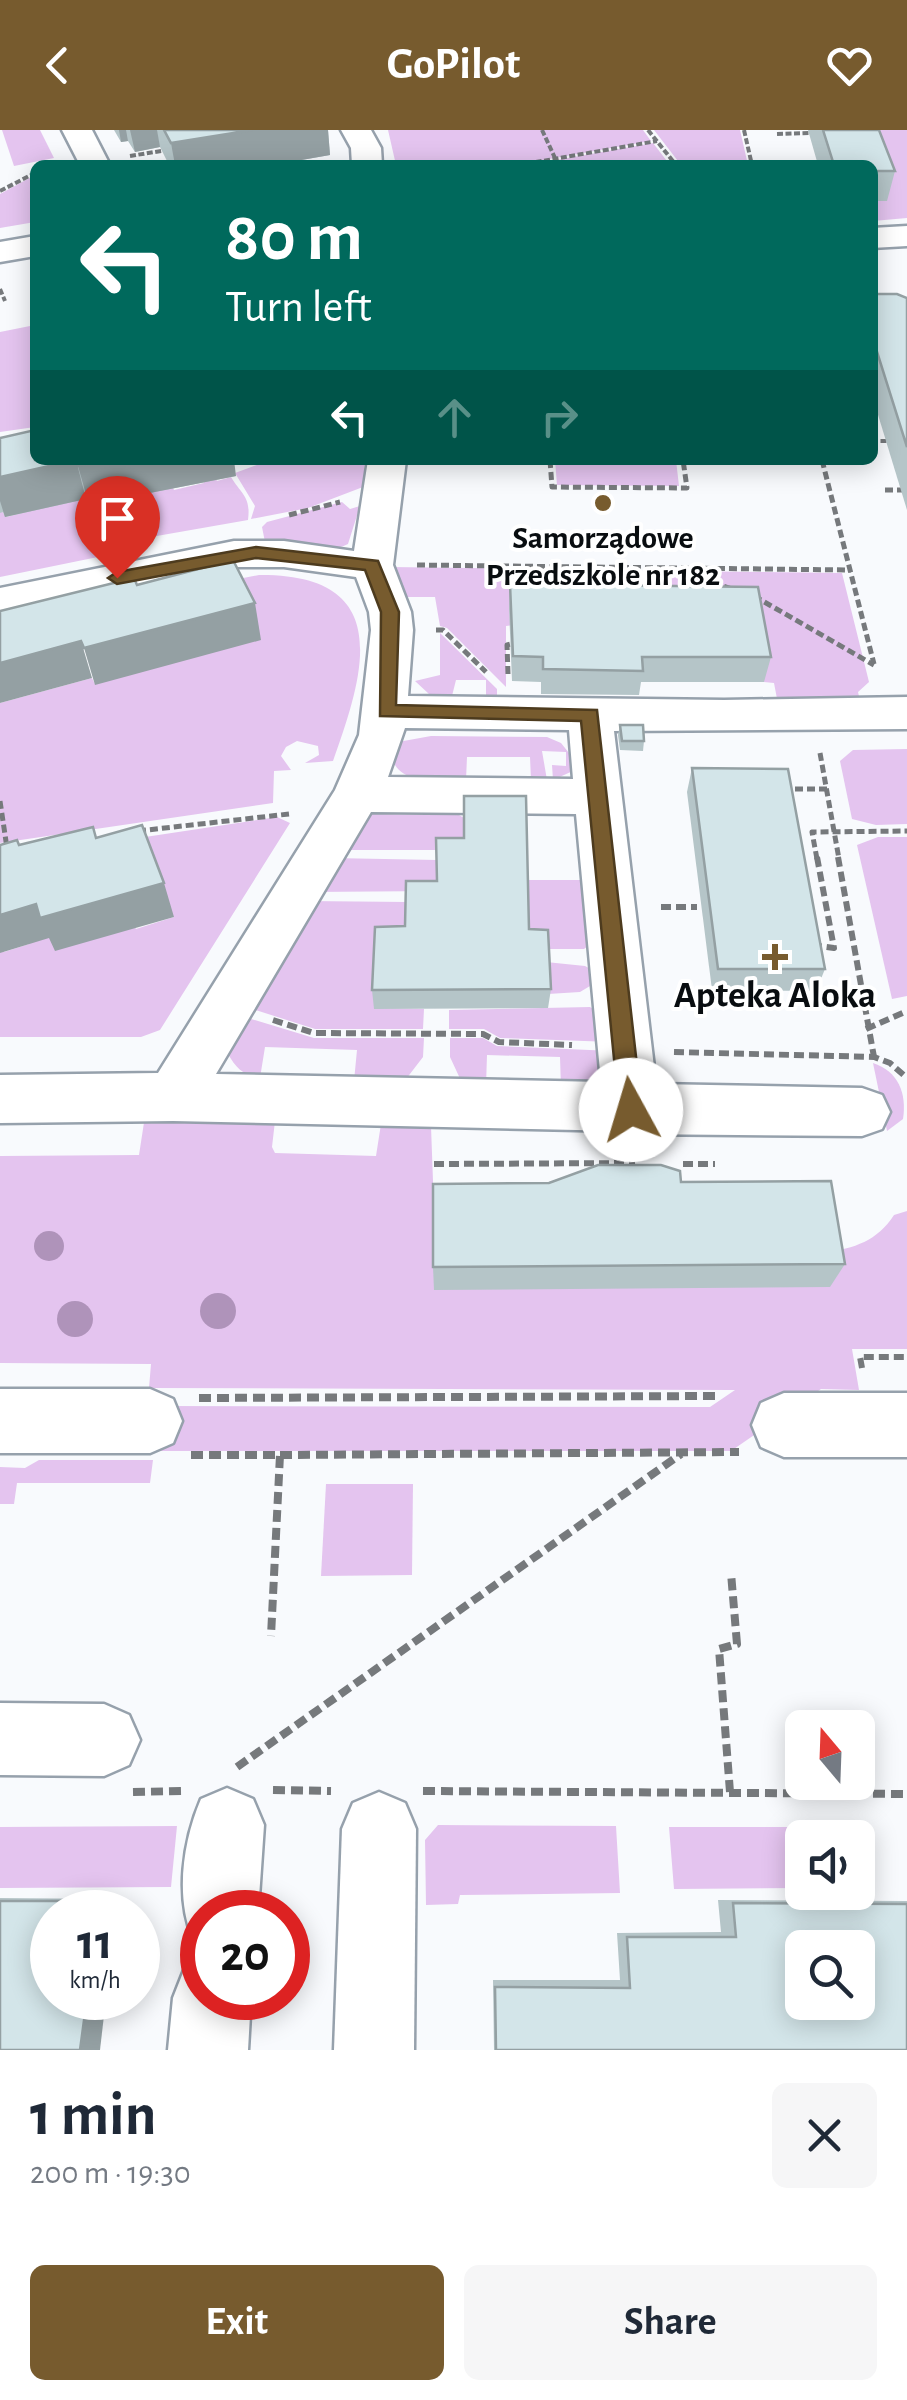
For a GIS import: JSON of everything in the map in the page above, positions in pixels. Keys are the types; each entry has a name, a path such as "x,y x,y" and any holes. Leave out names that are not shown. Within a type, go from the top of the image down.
{"street":[{"path":"77,130 92,160"},
{"path":"356,130 366,148 367,160"},
{"path":"878,238 907,236"},
{"path":"0,252 30,247"},
{"path":"173,1097 351,804 382,735 390,612 372,565 385,465"},
{"path":"0,602 234,554 284,554 322,562 372,565"},
{"path":"386,712 505,702 590,715 722,699 811,716 895,690"},
{"path":"590,715 631,1110"},
{"path":"351,804 599,796"},
{"path":"0,1099 173,1097 631,1110 862,1112"},
{"path":"0,1421 170,1425"},
{"path":"764,1438 907,1425"},
{"path":"0,1739 108,1766"},
{"path":"221,1890 226,1796"},
{"path":"374,2050 378,1804"},
{"path":"208,2050 210,2020"}],"path":[{"path":"542,130 555,158"},
{"path":"648,130 672,160"},
{"path":"744,130 751,160"},
{"path":"777,134 808,133"},
{"path":"545,160 657,141"},
{"path":"0,191 30,176"},
{"path":"0,289 5,301"},
{"path":"878,441 889,441"},
{"path":"550,465 552,487 687,488 684,465"},
{"path":"823,465 850,570 895,690"},
{"path":"126,490 149,543"},
{"path":"885,490 904,490"},
{"path":"372,565 850,570"},
{"path":"666,568 670,607"},
{"path":"666,568 761,600 895,690"},
{"path":"426,630 443,630 505,702"},
{"path":"505,702 507,645 512,644"},
{"path":"811,716 836,831 866,1029 874,1057"},
{"path":"773,788 828,790"},
{"path":"0,801 3,849 24,846"},
{"path":"127,833 351,804"},
{"path":"797,832 907,831"},
{"path":"808,948 834,948 812,832"},
{"path":"814,927 818,946"},
{"path":"216,1021 240,1010 314,1033 483,1034 498,1042 874,1057 890,1063 907,1078"},
{"path":"866,1029 907,1011"},
{"path":"617,1164 618,1173 634,1173"},
{"path":"170,1425 717,1396"},
{"path":"170,1425 280,1455 682,1453 764,1438"},
{"path":"226,1796 682,1453"},
{"path":"272,1636 280,1455"},
{"path":"730,1792 719,1649 737,1644 732,1573"},
{"path":"108,1766 226,1796 378,1804 730,1792 907,1794"}],"shaded area":[{"path":"2,130 40,130 54,158 14,166"},
{"path":"388,130 643,130 651,141 543,160 395,160"},
{"path":"654,130 740,130 747,160 677,160"},
{"path":"862,130 907,130 907,218 878,221 878,201 887,200 878,175 878,160 873,160"},
{"path":"653,143 666,160 556,160"},
{"path":"30,178 30,223 0,228 0,194"},
{"path":"30,326 30,428 0,432 0,332"},
{"path":"257,465 365,465 363,487 308,508 251,519 255,506 235,473"},
{"path":"555,465 677,465 679,486 557,485"},
{"path":"214,475 217,481 231,477 247,501 248,520 151,537 134,494 170,482 174,490 204,483 202,478"},
{"path":"123,497 142,548 0,577 0,508 6,517 38,509 46,501 49,507 70,502 69,499"},
{"path":"342,502 350,509 360,506 348,544 329,549 265,542 262,527 267,522"},
{"path":"390,567 612,570 616,611 506,626 506,687 447,628 440,626 435,597 402,597"},
{"path":"670,571 842,573 869,682 858,692 861,705 778,704 774,683 764,682 751,613 675,612"},
{"path":"259,575 303,579 332,591 351,610 359,634 360,663 333,761 305,763 319,755 318,746 297,741 286,747 281,756 291,770 274,771 273,803 0,843 0,703 92,678 95,684 223,582"},
{"path":"440,633 497,689 497,700 486,697 486,680 456,680 451,700 429,694 415,681 440,675"},
{"path":"431,736 547,737 561,743 569,753 582,753 575,770 553,780 552,765 566,766 566,752 542,751 547,780 531,780 530,757 467,757 466,780 423,780 396,767 392,758 398,742"},
{"path":"907,749 907,824 876,825 852,819 840,761 853,750"},
{"path":"367,814 459,815 464,818 464,850 337,850"},
{"path":"277,817 290,823 160,1030 141,1037 0,1037 0,943 4,952 29,944 27,936 132,921 136,929 174,917 112,842"},
{"path":"878,837 907,837 907,996 892,999 857,845"},
{"path":"332,858 437,860 437,891 311,892"},
{"path":"518,880 595,880 600,937 584,949 522,949"},
{"path":"306,901 407,902 406,947 374,1008 424,1009 423,1029 315,1029 243,1006"},
{"path":"546,962 585,966 605,977 580,992 548,994"},
{"path":"590,1007 609,1019 612,1042 500,1038 484,1029 449,1029 449,1010"},
{"path":"238,1015 314,1038 424,1038 423,1057 403,1083 354,1081 357,1050 265,1047 260,1078 254,1077 241,1070 228,1054"},
{"path":"450,1038 483,1038 497,1046 613,1051 613,1058 594,1089 561,1088 560,1057 487,1055 486,1086 463,1085 450,1057"},
{"path":"873,1063 895,1077 904,1100 903,1119 887,1131"},
{"path":"145,1116 275,1121 275,1153 376,1156 381,1124 431,1126 434,1209 824,1253 864,1242 894,1215 907,1211 907,1349 852,1349 859,1390 821,1389 731,1451 156,1451 161,1406 710,1407 735,1390 149,1388 151,1364 0,1363 0,1156 139,1155"},
{"path":"39,1460 153,1460 150,1483 17,1483 14,1504 0,1504 0,1467 25,1468"},
{"path":"326,1484 413,1484 412,1575 321,1576"},
{"path":"438,1825 616,1826 620,1893 460,1895 458,1904 426,1905 425,1840"},
{"path":"177,1826 171,1887 0,1888 0,1827"},
{"path":"669,1827 785,1827 785,1888 674,1889"}],"building":[{"path":"164,130 252,130 171,143"},
{"path":"823,130 879,130 895,171 878,171 878,160 832,160"},
{"path":"878,294 907,298 907,447 878,355"},
{"path":"30,431 30,465 54,465 0,477 0,438"},
{"path":"233,560 255,603 84,648 81,641 0,663 0,611 134,578 137,585"},
{"path":"510,584 758,587 771,657 642,657 643,671 543,669 543,657 513,656"},
{"path":"620,725 643,725 644,741 622,741"},
{"path":"692,768 788,769 825,969 718,969"},
{"path":"464,796 526,796 529,929 548,930 551,989 372,990 375,927 405,926 406,881 437,881 436,838 464,838"},
{"path":"142,825 164,883 40,918 36,904 0,915 0,845 17,840 19,845 93,827 96,838"},
{"path":"598,1165 661,1165 680,1171 681,1182 831,1181 845,1264 433,1267 433,1184 549,1183"},
{"path":"0,1901 30,1901 30,2020 84,2020 80,2050 0,2050"},
{"path":"733,1903 785,1903 785,1910 875,1910 875,1904 907,1904 907,2050 496,2050 495,1987 630,1988 627,1937 736,1937"}],"place":[{"name":"Samorządowe Przedszkole nr 182","path":"603,503"},
{"name":"Apteka Aloka","path":"775,957"}],"route":[{"path":"117,578 256,552 372,565 390,612 392,630 386,712 590,715 631,1110"}]}
